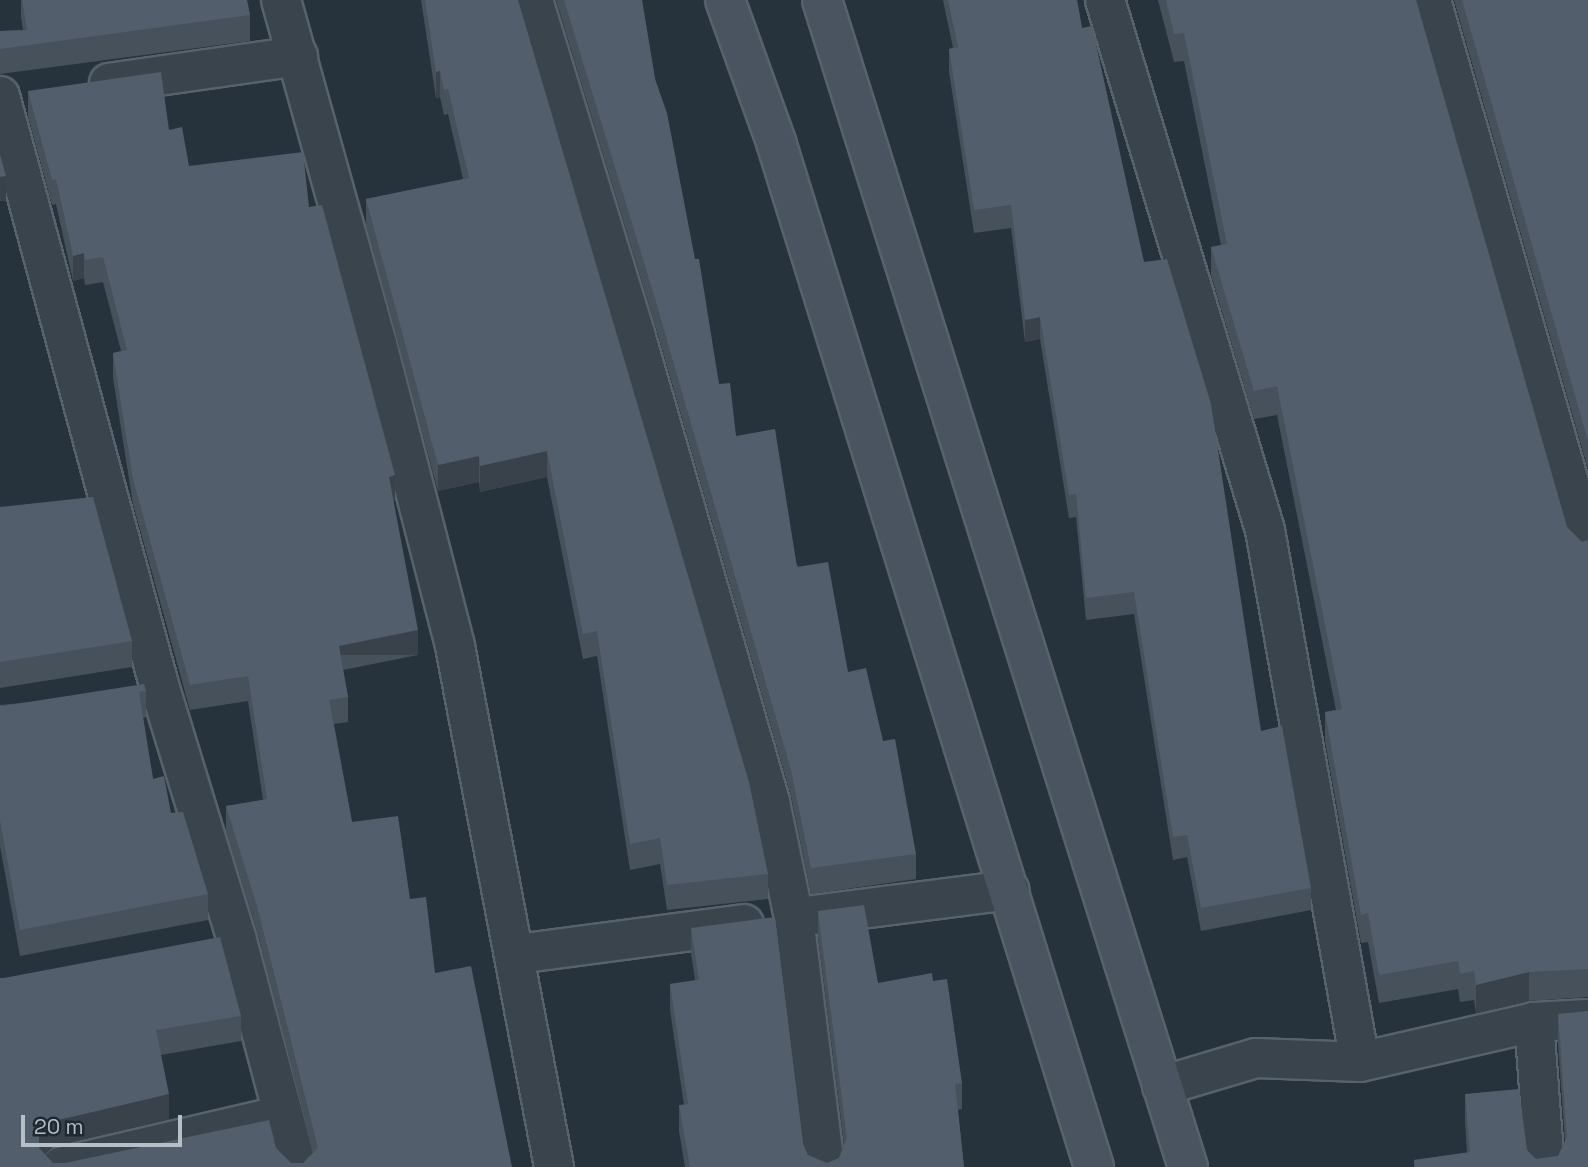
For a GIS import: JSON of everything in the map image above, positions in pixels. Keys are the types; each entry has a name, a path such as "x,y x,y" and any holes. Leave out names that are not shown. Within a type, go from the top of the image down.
{"street":[{"path":"281,0 455,646 517,954 554,1167"},
{"path":"533,0 712,598 770,802 794,918 825,1167"},
{"path":"725,0 776,142 1094,1167"},
{"path":"822,0 1188,1167"},
{"path":"1105,0 1265,530 1360,1062"},
{"path":"1431,0 1588,548"},
{"path":"297,1167 236,937 159,685 112,499 17,220 0,97 298,56"},
{"path":"75,503 112,499"},
{"path":"120,691 159,685"},
{"path":"517,954 1009,890"},
{"path":"197,945 236,937"},
{"path":"1162,1086 1256,1058 1360,1062 1534,1022 1588,1019"},
{"path":"1534,1022 1545,1167"},
{"path":"60,1167 283,1115"}],"building":[{"path":"22,0 247,0 250,15 0,49 0,31 27,30"},
{"path":"425,0 518,0 749,782 768,874 667,885 660,838 630,844 597,631 583,634 547,451 480,466 479,456 438,465 366,199 469,178 448,89 444,90 440,71 436,72"},
{"path":"564,0 642,0 655,79 667,113 695,259 699,259 719,384 730,383 736,436 775,429 797,567 828,562 848,672 866,668 883,741 895,739 916,854 811,868 791,770 656,302"},
{"path":"948,0 1077,0 1082,28 1092,26 1144,262 1167,259 1211,404 1261,731 1282,726 1311,888 1201,908 1187,835 1173,837 1134,592 1086,598 1076,494 1069,495 1040,317 1025,320 1011,205 974,210 949,49 958,47"},
{"path":"1166,0 1416,0 1567,527 1582,542 1588,540 1588,969 1529,972 1476,985 1474,971 1460,974 1458,961 1379,975 1368,913 1361,915 1325,712 1342,709 1277,386 1254,391 1211,247 1227,244 1184,33 1174,34"},
{"path":"1462,0 1588,0 1588,441"},
{"path":"161,72 169,130 182,127 189,166 303,152 309,207 322,205 395,475 389,477 418,630 339,646 348,697 329,700 352,822 398,816 410,899 426,897 435,973 471,966 512,1167 0,1167 0,978 220,937 241,1016 156,1030 169,1094 54,1121 39,1135 39,1148 53,1163 65,1163 269,1120 276,1148 291,1163 303,1163 318,1148 257,906 226,806 267,799 248,676 190,685 133,479 113,353 127,350 103,257 85,260 84,253 73,256 56,179 52,180 28,91"},
{"path":"0,155 6,176 0,177"},
{"path":"93,497 132,641 0,662 0,507"},
{"path":"144,684 146,691 139,692 153,779 164,776 171,813 183,812 208,894 20,930 0,820 0,705"},
{"path":"864,905 878,983 932,973 933,981 947,979 962,1083 955,1084 964,1167 690,1167 679,1105 688,1104 670,984 699,980 691,928 775,917 803,1144 808,1155 827,1163 839,1158 847,1138 818,911"},
{"path":"1588,1011 1588,1167 1415,1167 1414,1160 1470,1152 1465,1094 1519,1089 1527,1150 1536,1159 1558,1156 1567,1137 1558,1014"}]}
